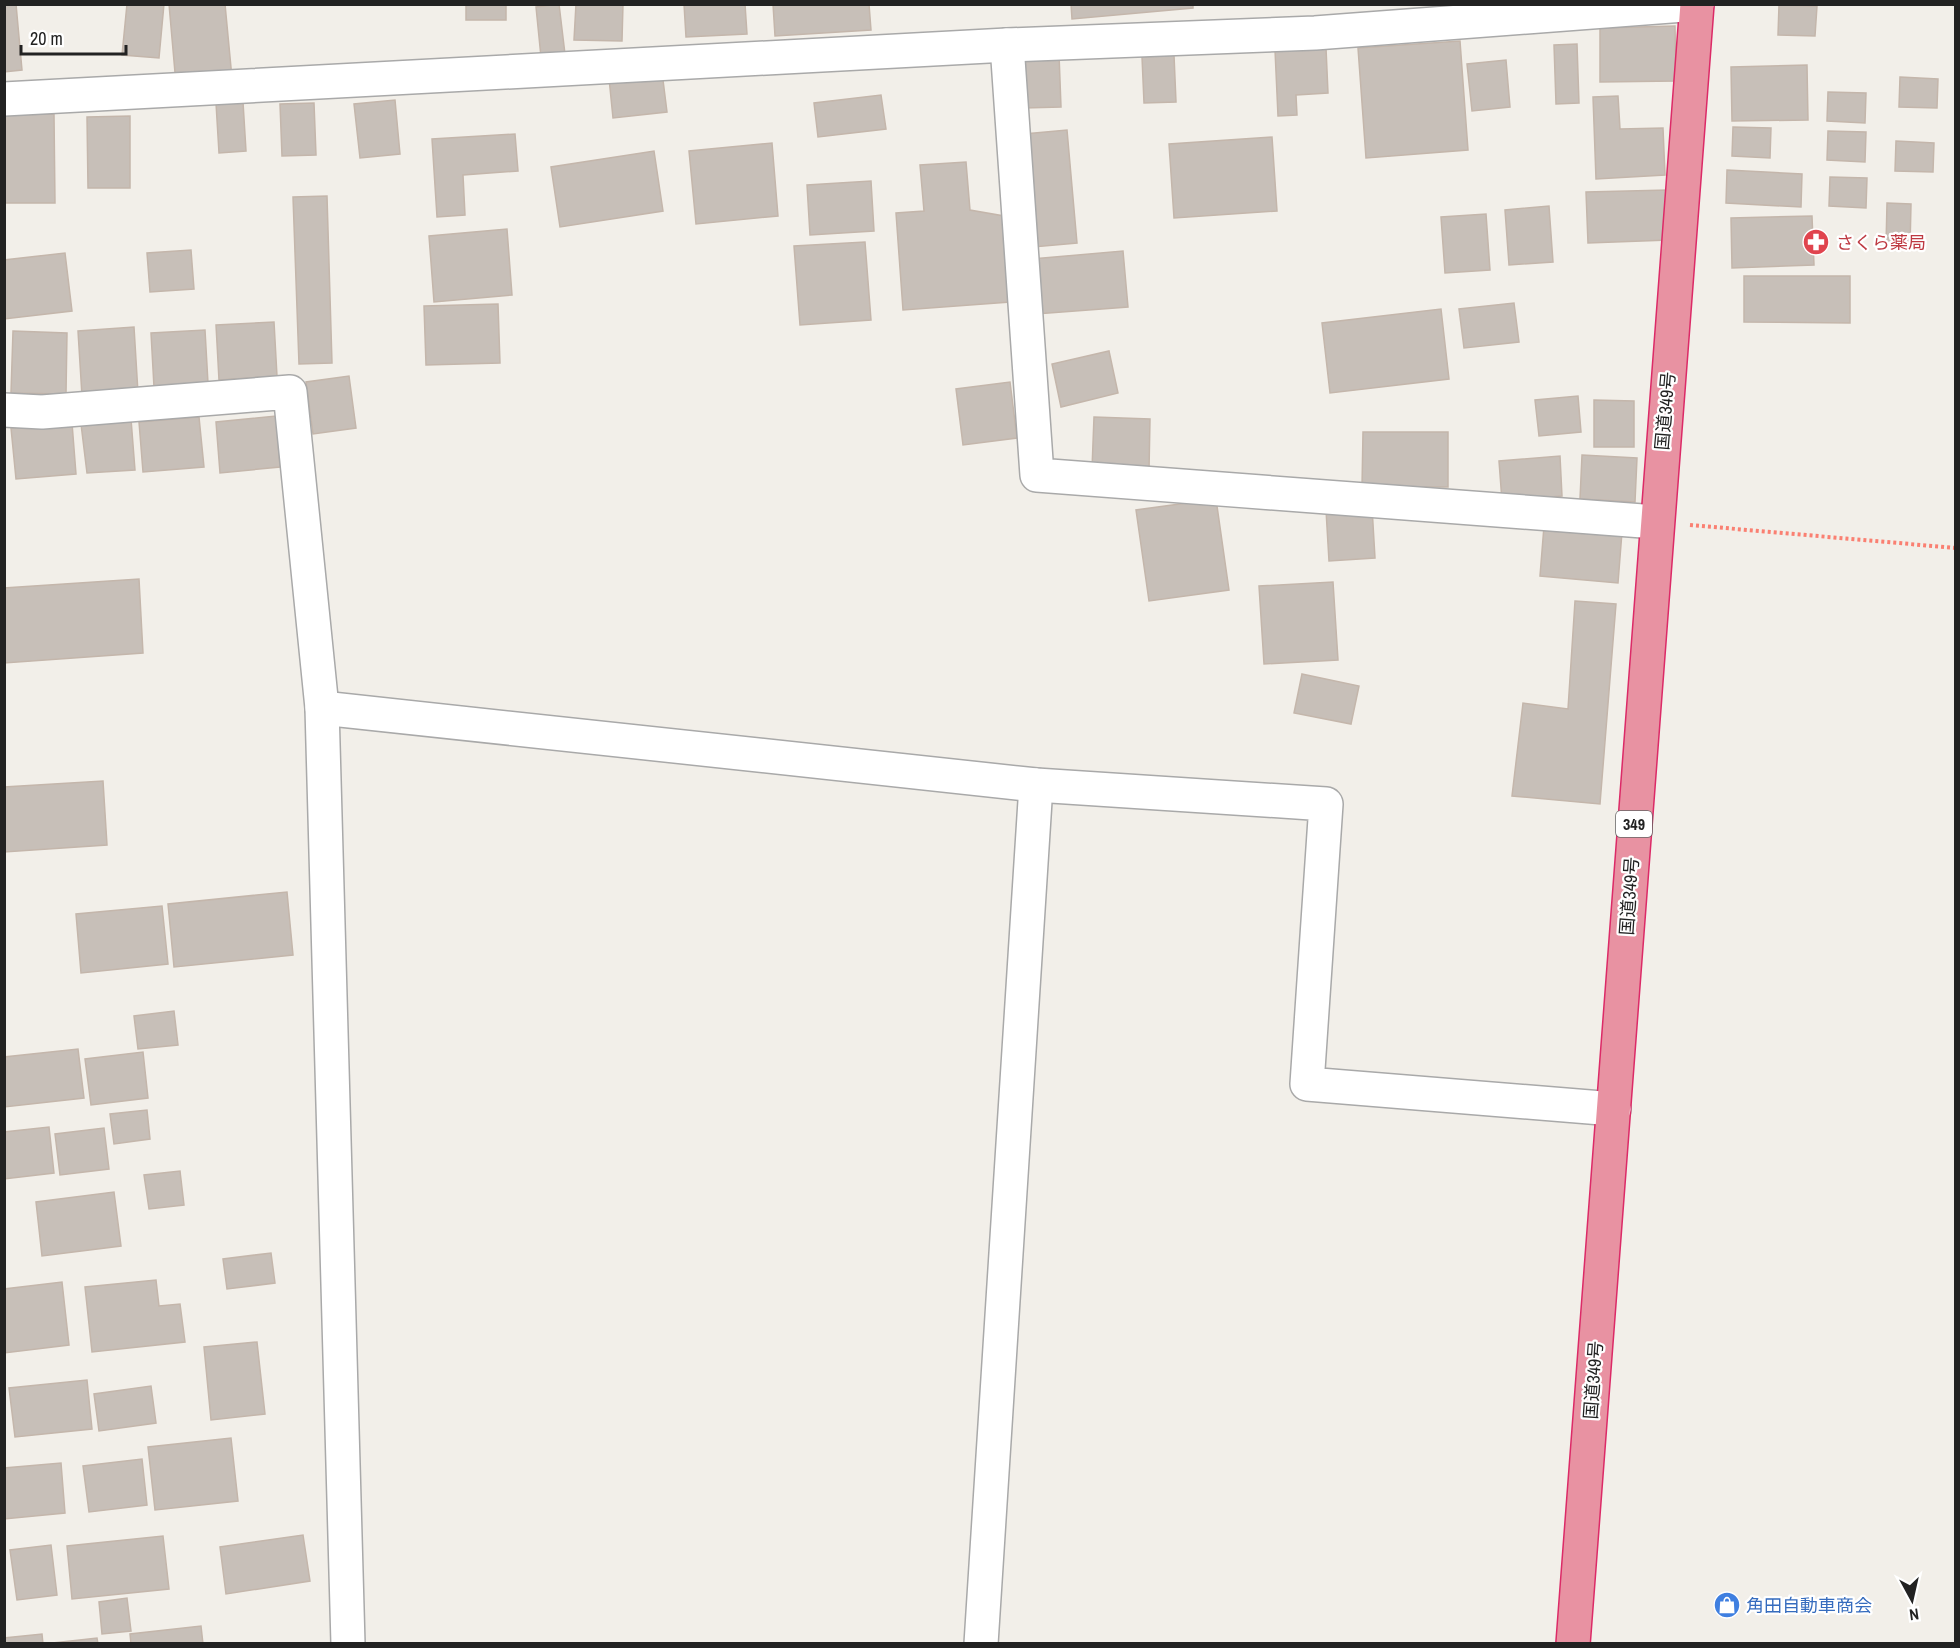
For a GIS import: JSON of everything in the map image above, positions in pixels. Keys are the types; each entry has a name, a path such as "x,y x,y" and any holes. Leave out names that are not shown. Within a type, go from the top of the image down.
{"highway":[{"name":"国道349号","path":"1573,1644 1656,522 1697,4"}],"street":[{"path":"4,99 1007,45 1314,19 1697,4"},
{"path":"1007,45 1037,475 1656,522"},
{"path":"4,410 42,412 290,392 322,708 348,1644"},
{"path":"322,708 1036,784 1326,804 1307,1084 1614,1109"},
{"path":"981,1644 1036,784"}],"path":[{"path":"1656,522 1956,548"}],"building":[{"path":"4,4 16,4 22,70 4,72"},
{"path":"127,4 164,4 159,58 122,55"},
{"path":"169,4 225,4 232,78 176,84"},
{"path":"466,4 506,4 506,20 466,20"},
{"path":"559,4 565,54 541,57 536,7"},
{"path":"576,4 623,4 622,41 574,40"},
{"path":"684,4 745,4 747,34 686,37"},
{"path":"773,4 869,4 871,30 775,36"},
{"path":"1071,4 1193,4 1193,8 1072,19"},
{"path":"1779,5 1817,6 1815,36 1778,35"},
{"path":"1675,26 1676,81 1600,82 1600,28"},
{"path":"1460,41 1468,150 1366,158 1358,48"},
{"path":"1577,44 1579,103 1556,104 1554,45"},
{"path":"1326,48 1328,93 1296,95 1297,115 1278,116 1275,50"},
{"path":"1059,54 1061,107 1024,108 1022,55"},
{"path":"1174,55 1176,102 1144,103 1142,57"},
{"path":"1506,60 1510,107 1472,111 1467,64"},
{"path":"1807,65 1808,120 1732,121 1731,67"},
{"path":"662,72 667,112 613,118 609,78"},
{"path":"1900,77 1938,79 1937,108 1899,107"},
{"path":"1828,92 1866,93 1865,123 1827,121"},
{"path":"881,95 886,129 818,137 814,103"},
{"path":"1618,96 1620,129 1663,128 1665,175 1596,179 1593,97"},
{"path":"395,100 400,154 360,158 354,104"},
{"path":"243,102 246,151 219,153 216,103"},
{"path":"314,103 316,155 282,156 280,104"},
{"path":"54,114 55,203 4,203 4,115"},
{"path":"130,116 130,188 88,188 87,117"},
{"path":"1733,127 1771,128 1770,158 1732,156"},
{"path":"1067,130 1077,243 1033,247 1024,134"},
{"path":"1828,131 1866,132 1865,162 1827,160"},
{"path":"515,134 518,171 463,175 465,215 437,217 432,139"},
{"path":"1272,137 1277,211 1174,218 1169,144"},
{"path":"1896,141 1934,143 1933,172 1895,171"},
{"path":"772,143 778,216 696,224 689,151"},
{"path":"654,151 663,211 560,227 551,167"},
{"path":"966,162 970,210 1004,216 1010,302 903,310 896,213 924,211 920,165"},
{"path":"1727,170 1802,174 1801,207 1726,203"},
{"path":"1830,177 1867,178 1866,208 1829,206"},
{"path":"871,181 874,231 810,235 807,185"},
{"path":"1668,190 1669,240 1588,243 1586,192"},
{"path":"327,196 332,363 299,364 293,197"},
{"path":"1887,203 1911,204 1910,248 1886,246"},
{"path":"1549,206 1553,262 1509,265 1505,210"},
{"path":"1486,214 1490,270 1445,273 1441,217"},
{"path":"1812,216 1814,265 1732,268 1731,218"},
{"path":"507,229 512,295 434,302 429,236"},
{"path":"865,242 871,320 800,325 794,246"},
{"path":"191,250 194,289 150,292 147,253"},
{"path":"1123,251 1128,307 1036,314 1032,259"},
{"path":"65,253 72,311 4,319 4,260"},
{"path":"1744,276 1850,276 1850,323 1744,322"},
{"path":"1514,303 1519,342 1464,348 1459,309"},
{"path":"498,304 500,363 426,365 424,306"},
{"path":"1441,309 1449,379 1330,393 1322,323"},
{"path":"274,322 277,376 219,380 216,325"},
{"path":"134,327 138,393 82,396 78,331"},
{"path":"205,330 208,383 154,387 151,333"},
{"path":"13,331 67,333 66,394 11,393"},
{"path":"1109,351 1118,393 1061,407 1052,364"},
{"path":"349,376 356,428 313,434 306,382"},
{"path":"1010,382 1017,438 963,445 956,389"},
{"path":"1578,396 1581,432 1539,436 1535,400"},
{"path":"1594,400 1634,401 1634,447 1594,447"},
{"path":"276,416 280,467 220,473 216,422"},
{"path":"199,417 204,467 143,472 139,422"},
{"path":"1094,417 1150,419 1149,471 1092,469"},
{"path":"131,419 135,470 87,473 81,424"},
{"path":"72,423 76,474 16,479 11,428"},
{"path":"1363,432 1448,432 1448,487 1362,487"},
{"path":"1582,455 1637,458 1635,502 1580,499"},
{"path":"1560,456 1562,496 1502,501 1499,461"},
{"path":"1216,499 1229,590 1149,601 1136,510"},
{"path":"1372,507 1375,558 1329,561 1326,510"},
{"path":"1544,526 1622,532 1618,583 1540,576"},
{"path":"139,579 143,653 4,663 4,588"},
{"path":"1333,582 1338,660 1264,664 1259,586"},
{"path":"1575,601 1616,604 1600,804 1512,796 1523,703 1568,709"},
{"path":"1302,674 1359,686 1351,724 1294,713"},
{"path":"103,781 107,845 4,852 4,787"},
{"path":"287,892 293,955 174,967 168,904"},
{"path":"162,906 168,964 81,973 76,914"},
{"path":"174,1011 178,1045 138,1049 134,1016"},
{"path":"78,1049 84,1098 4,1107 4,1057"},
{"path":"143,1052 148,1098 91,1105 85,1059"},
{"path":"147,1110 150,1139 114,1144 110,1114"},
{"path":"49,1127 54,1173 4,1179 4,1132"},
{"path":"104,1128 109,1169 60,1175 55,1134"},
{"path":"180,1171 184,1205 149,1209 144,1175"},
{"path":"114,1192 121,1246 42,1256 36,1202"},
{"path":"271,1253 275,1283 227,1289 223,1259"},
{"path":"156,1280 159,1306 180,1304 185,1342 92,1352 85,1287"},
{"path":"62,1282 69,1345 4,1353 4,1289"},
{"path":"257,1342 265,1414 211,1420 204,1347"},
{"path":"87,1380 92,1429 15,1437 9,1388"},
{"path":"151,1386 156,1423 99,1431 94,1394"},
{"path":"231,1438 238,1501 155,1510 148,1447"},
{"path":"142,1459 147,1505 89,1512 83,1466"},
{"path":"61,1463 65,1513 4,1519 4,1468"},
{"path":"303,1535 310,1581 226,1594 220,1547"},
{"path":"163,1536 169,1589 72,1599 67,1546"},
{"path":"51,1545 57,1595 17,1600 10,1550"},
{"path":"127,1598 131,1631 102,1634 99,1602"},
{"path":"201,1626 203,1644 131,1644 130,1634"},
{"path":"42,1634 43,1644 4,1644 4,1638"},
{"path":"97,1638 98,1644 53,1644 53,1643"}],"place":[{"name":"さくら薬局","path":"1816,242"},
{"name":"角田自動車商会","path":"1727,1605"}]}
